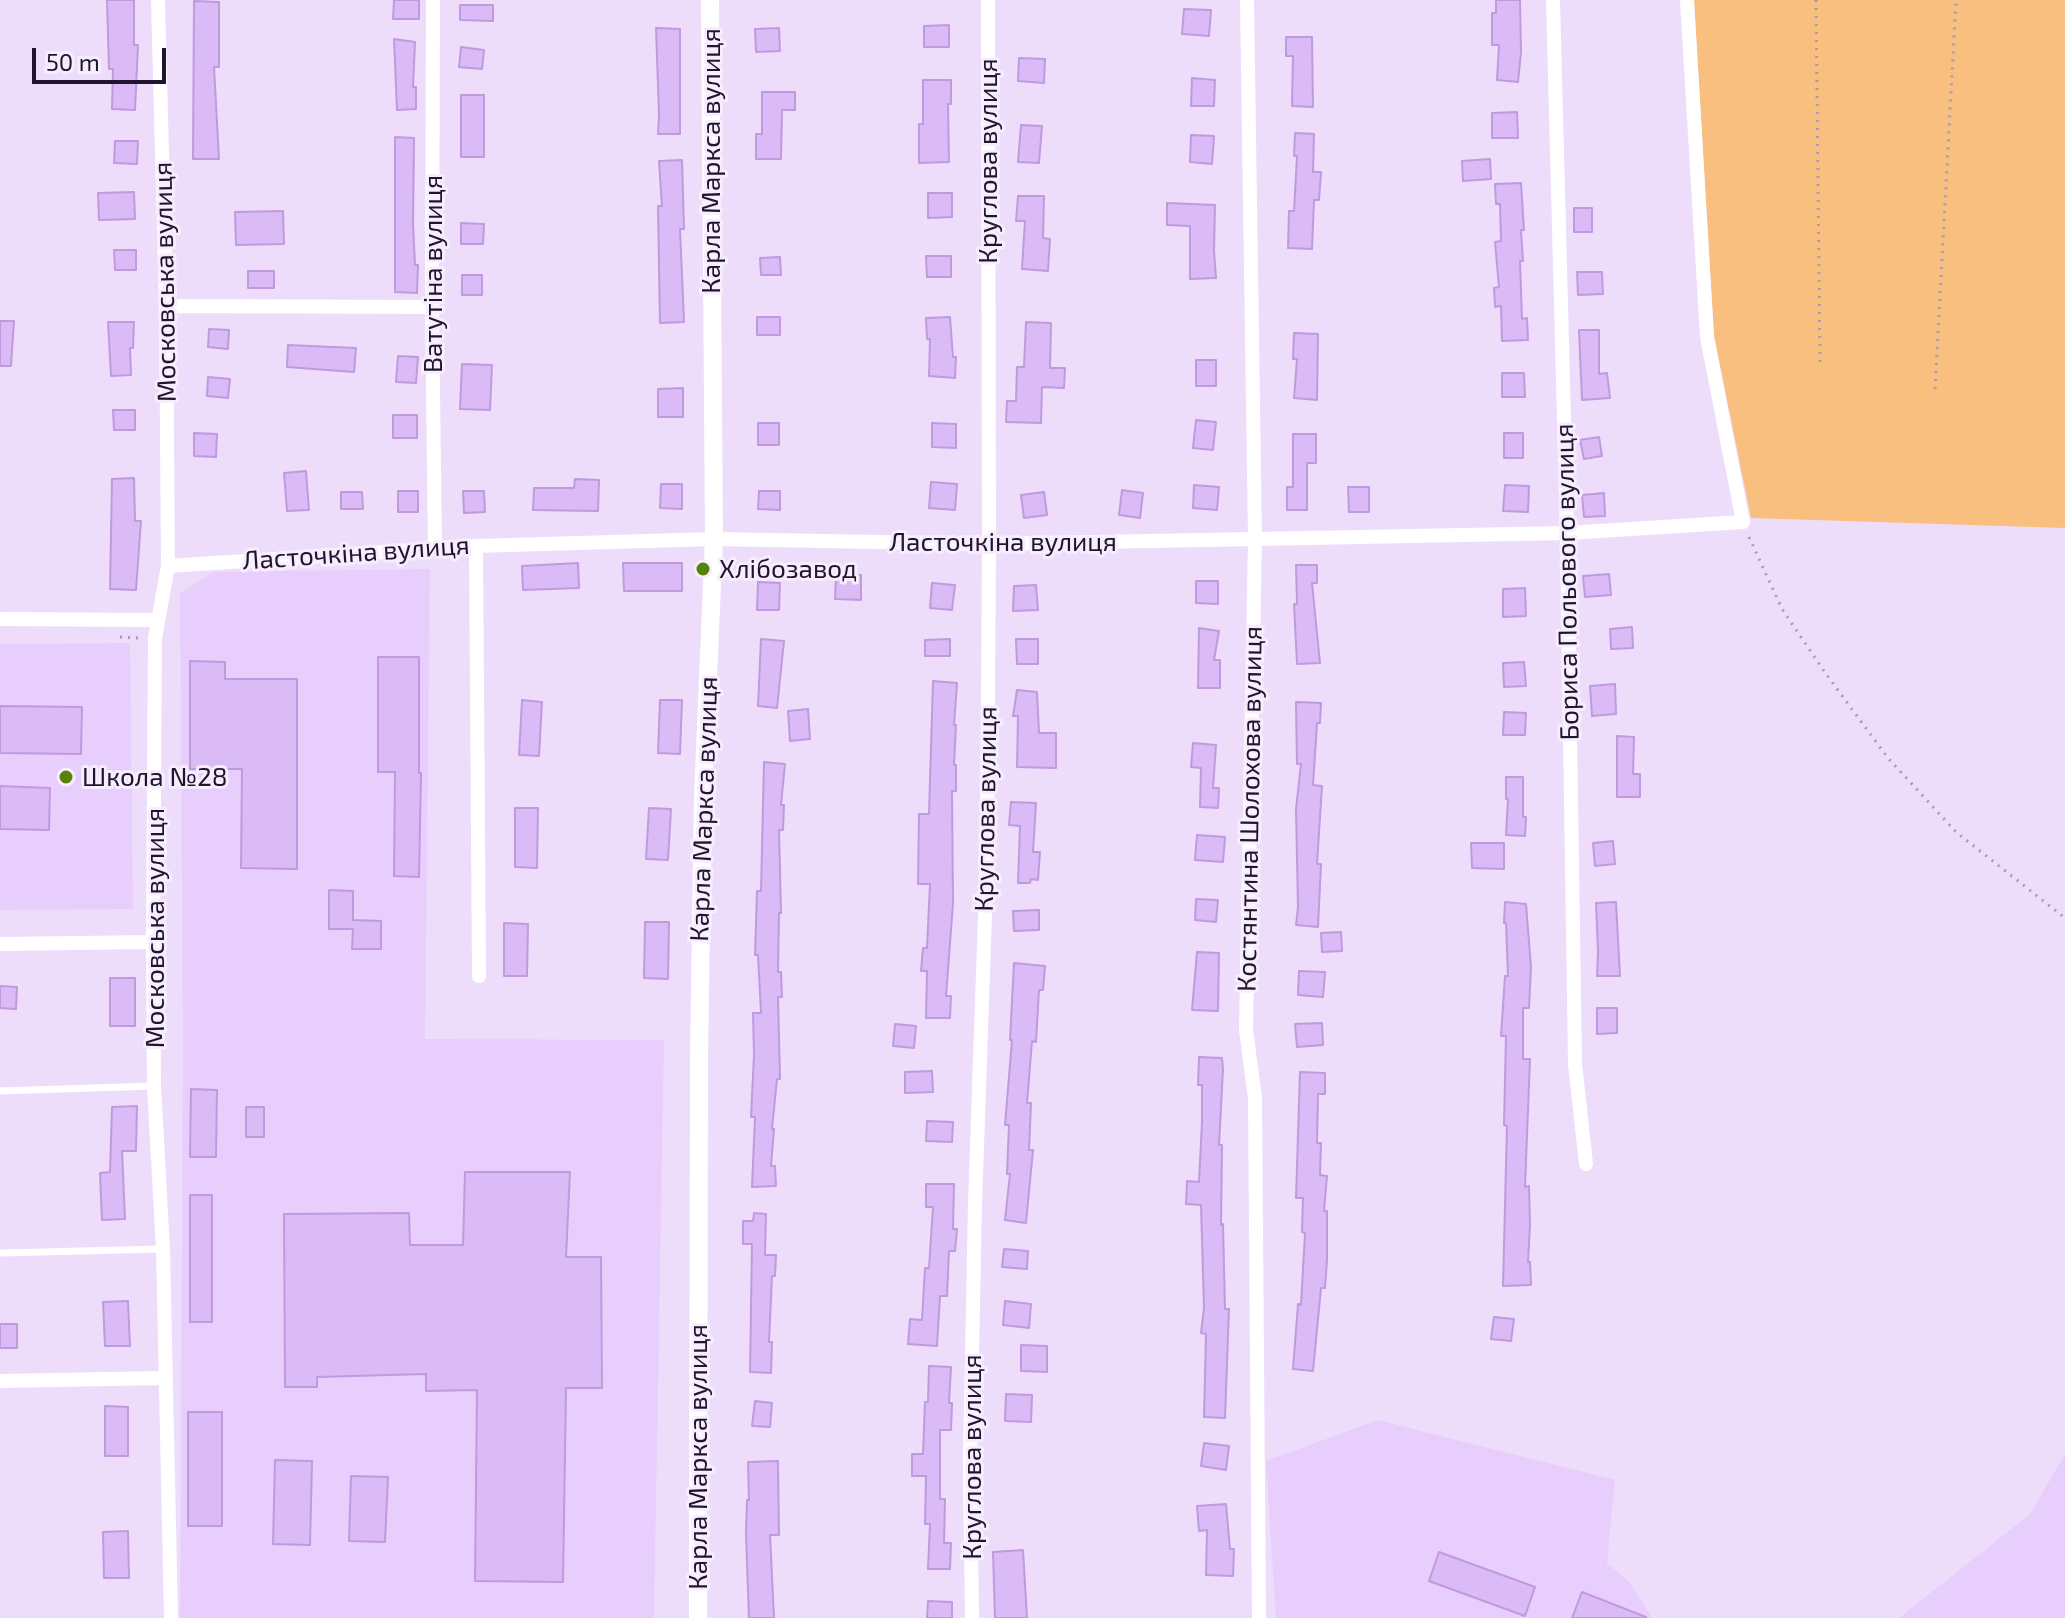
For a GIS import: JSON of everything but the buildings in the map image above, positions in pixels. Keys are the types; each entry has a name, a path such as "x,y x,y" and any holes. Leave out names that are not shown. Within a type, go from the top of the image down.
{"street":[{"name":"Московська вулиця","path":"158,0 166,306 168,566 156,620 154,1086 163,1249 171,1618"},
{"name":"Ватутіна вулиця","path":"433,0 435,549"},
{"name":"Карла Маркса вулиця","path":"698,1618 699,1041 703,795 714,539 710,0"},
{"name":"Круглова вулиця","path":"972,1618 975,1203 987,859 988,0"},
{"name":"Костянтина Шолохова вулиця","path":"1247,0 1255,539 1246,1030 1255,1098 1259,1618"},
{"name":"Бориса Польового вулиця","path":"1553,0 1567,533 1575,1064 1586,1164"},
{"path":"1687,0 1707,337 1743,522"},
{"path":"166,306 432,307"},
{"name":"Ласточкіна вулиця","path":"168,566 476,546 714,539 989,544 1567,533 1743,522"},
{"path":"476,546 479,976"},
{"path":"0,619 156,620"},
{"path":"0,944 153,942"},
{"path":"0,1381 164,1378"}],"lane":[{"path":"0,1091 154,1086"},
{"path":"0,1253 163,1249"}],"path":[{"path":"1816,0 1820,362"},
{"path":"1935,389 1956,0"},
{"path":"1743,522 1782,609 1888,758 1956,832 2065,918"}],"shaded area":[{"path":"1694,0 2065,0 2065,528 1751,518 1714,336"},
{"path":"430,569 425,1039 664,1040 654,1618 180,1618 183,1042 180,593 213,572"},
{"name":"Школа №28","path":"130,643 133,909 0,910 0,644"},
{"path":"1378,1420 1615,1480 1607,1563 1630,1583 1652,1618 1276,1618 1266,1461"},
{"path":"2065,1454 2065,1618 1899,1618 2030,1514"}],"place":[{"name":"Хлібозавод","path":"703,569"},
{"name":"Школа №28","path":"66,777"}]}
